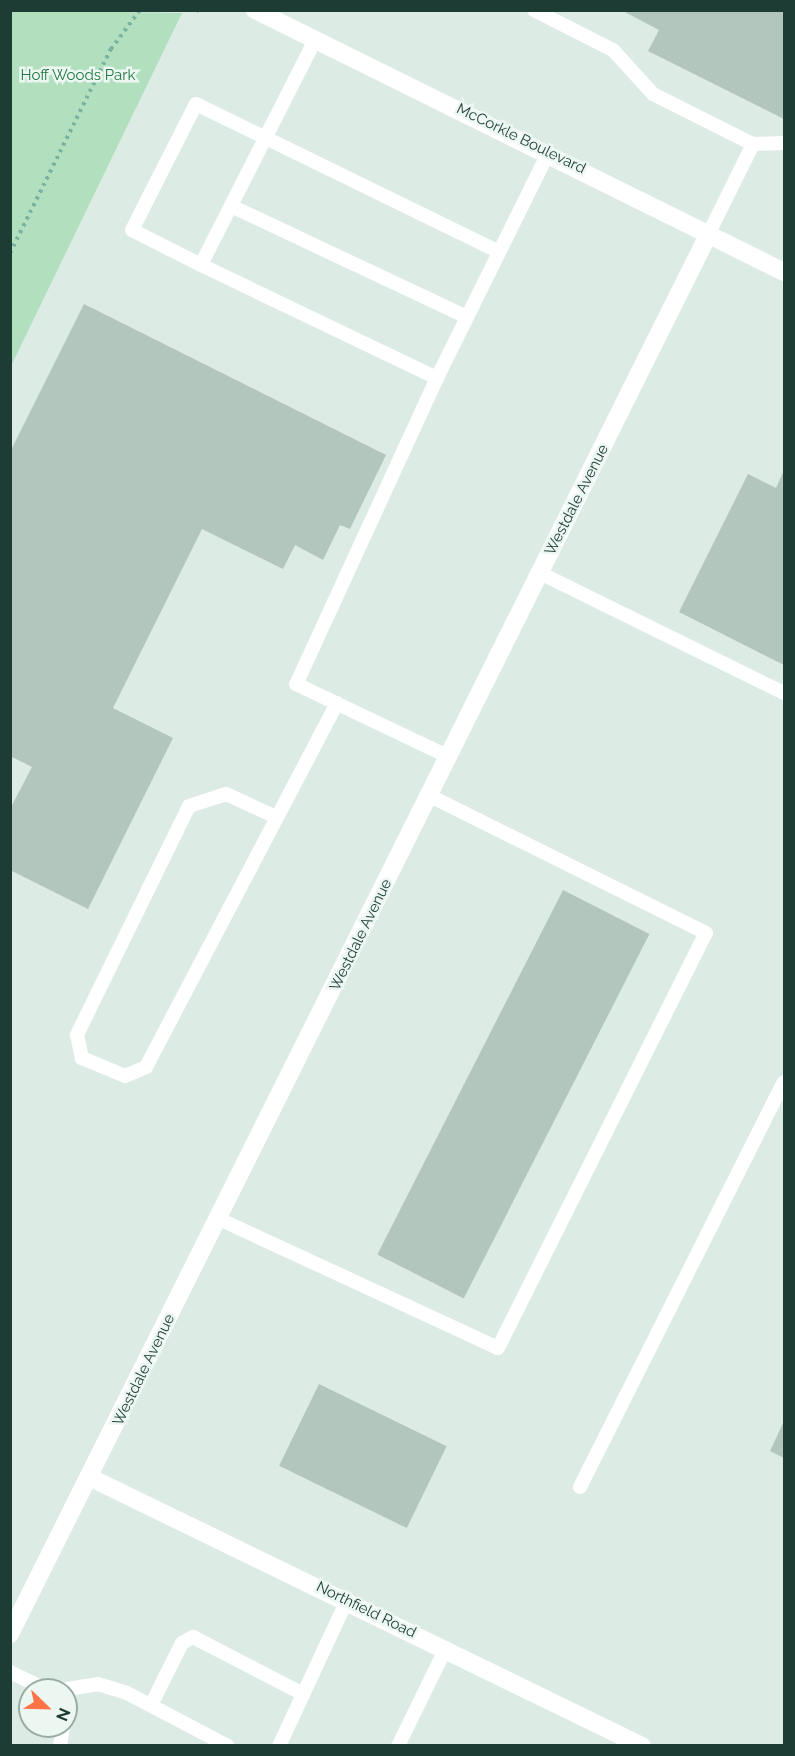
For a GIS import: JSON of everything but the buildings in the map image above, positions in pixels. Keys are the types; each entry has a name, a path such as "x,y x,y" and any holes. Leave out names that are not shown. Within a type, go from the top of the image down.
{"street":[{"name":"McCorkle Boulevard","path":"255,10 548,153 784,272"},
{"name":"Westdale Avenue","path":"10,1634 708,235"},
{"name":"Northfield Road","path":"89,1477 446,1648 642,1746"}],"lane":[{"path":"534,10 614,50 653,94 753,144 784,143"},
{"path":"201,265 315,40"},
{"path":"437,378 132,230 196,104 499,252"},
{"path":"708,235 753,144"},
{"path":"449,757 297,684 437,378 548,153"},
{"path":"231,206 467,317"},
{"path":"540,573 784,693"},
{"path":"274,816 226,794 189,806 77,1035 82,1058 125,1076 146,1066 274,816 337,703"},
{"path":"219,1219 498,1348 706,933 430,796"},
{"path":"580,1487 784,1082"},
{"path":"279,1746 347,1600"},
{"path":"151,1705 182,1643 193,1637 303,1694"},
{"path":"398,1746 446,1648"},
{"path":"78,1687 98,1684 151,1705 228,1746"}],"path":[{"path":"10,253 111,49 140,10"}],"green space":[{"name":"Hoff Woods Park","path":"10,11 182,13 11,366"}]}
